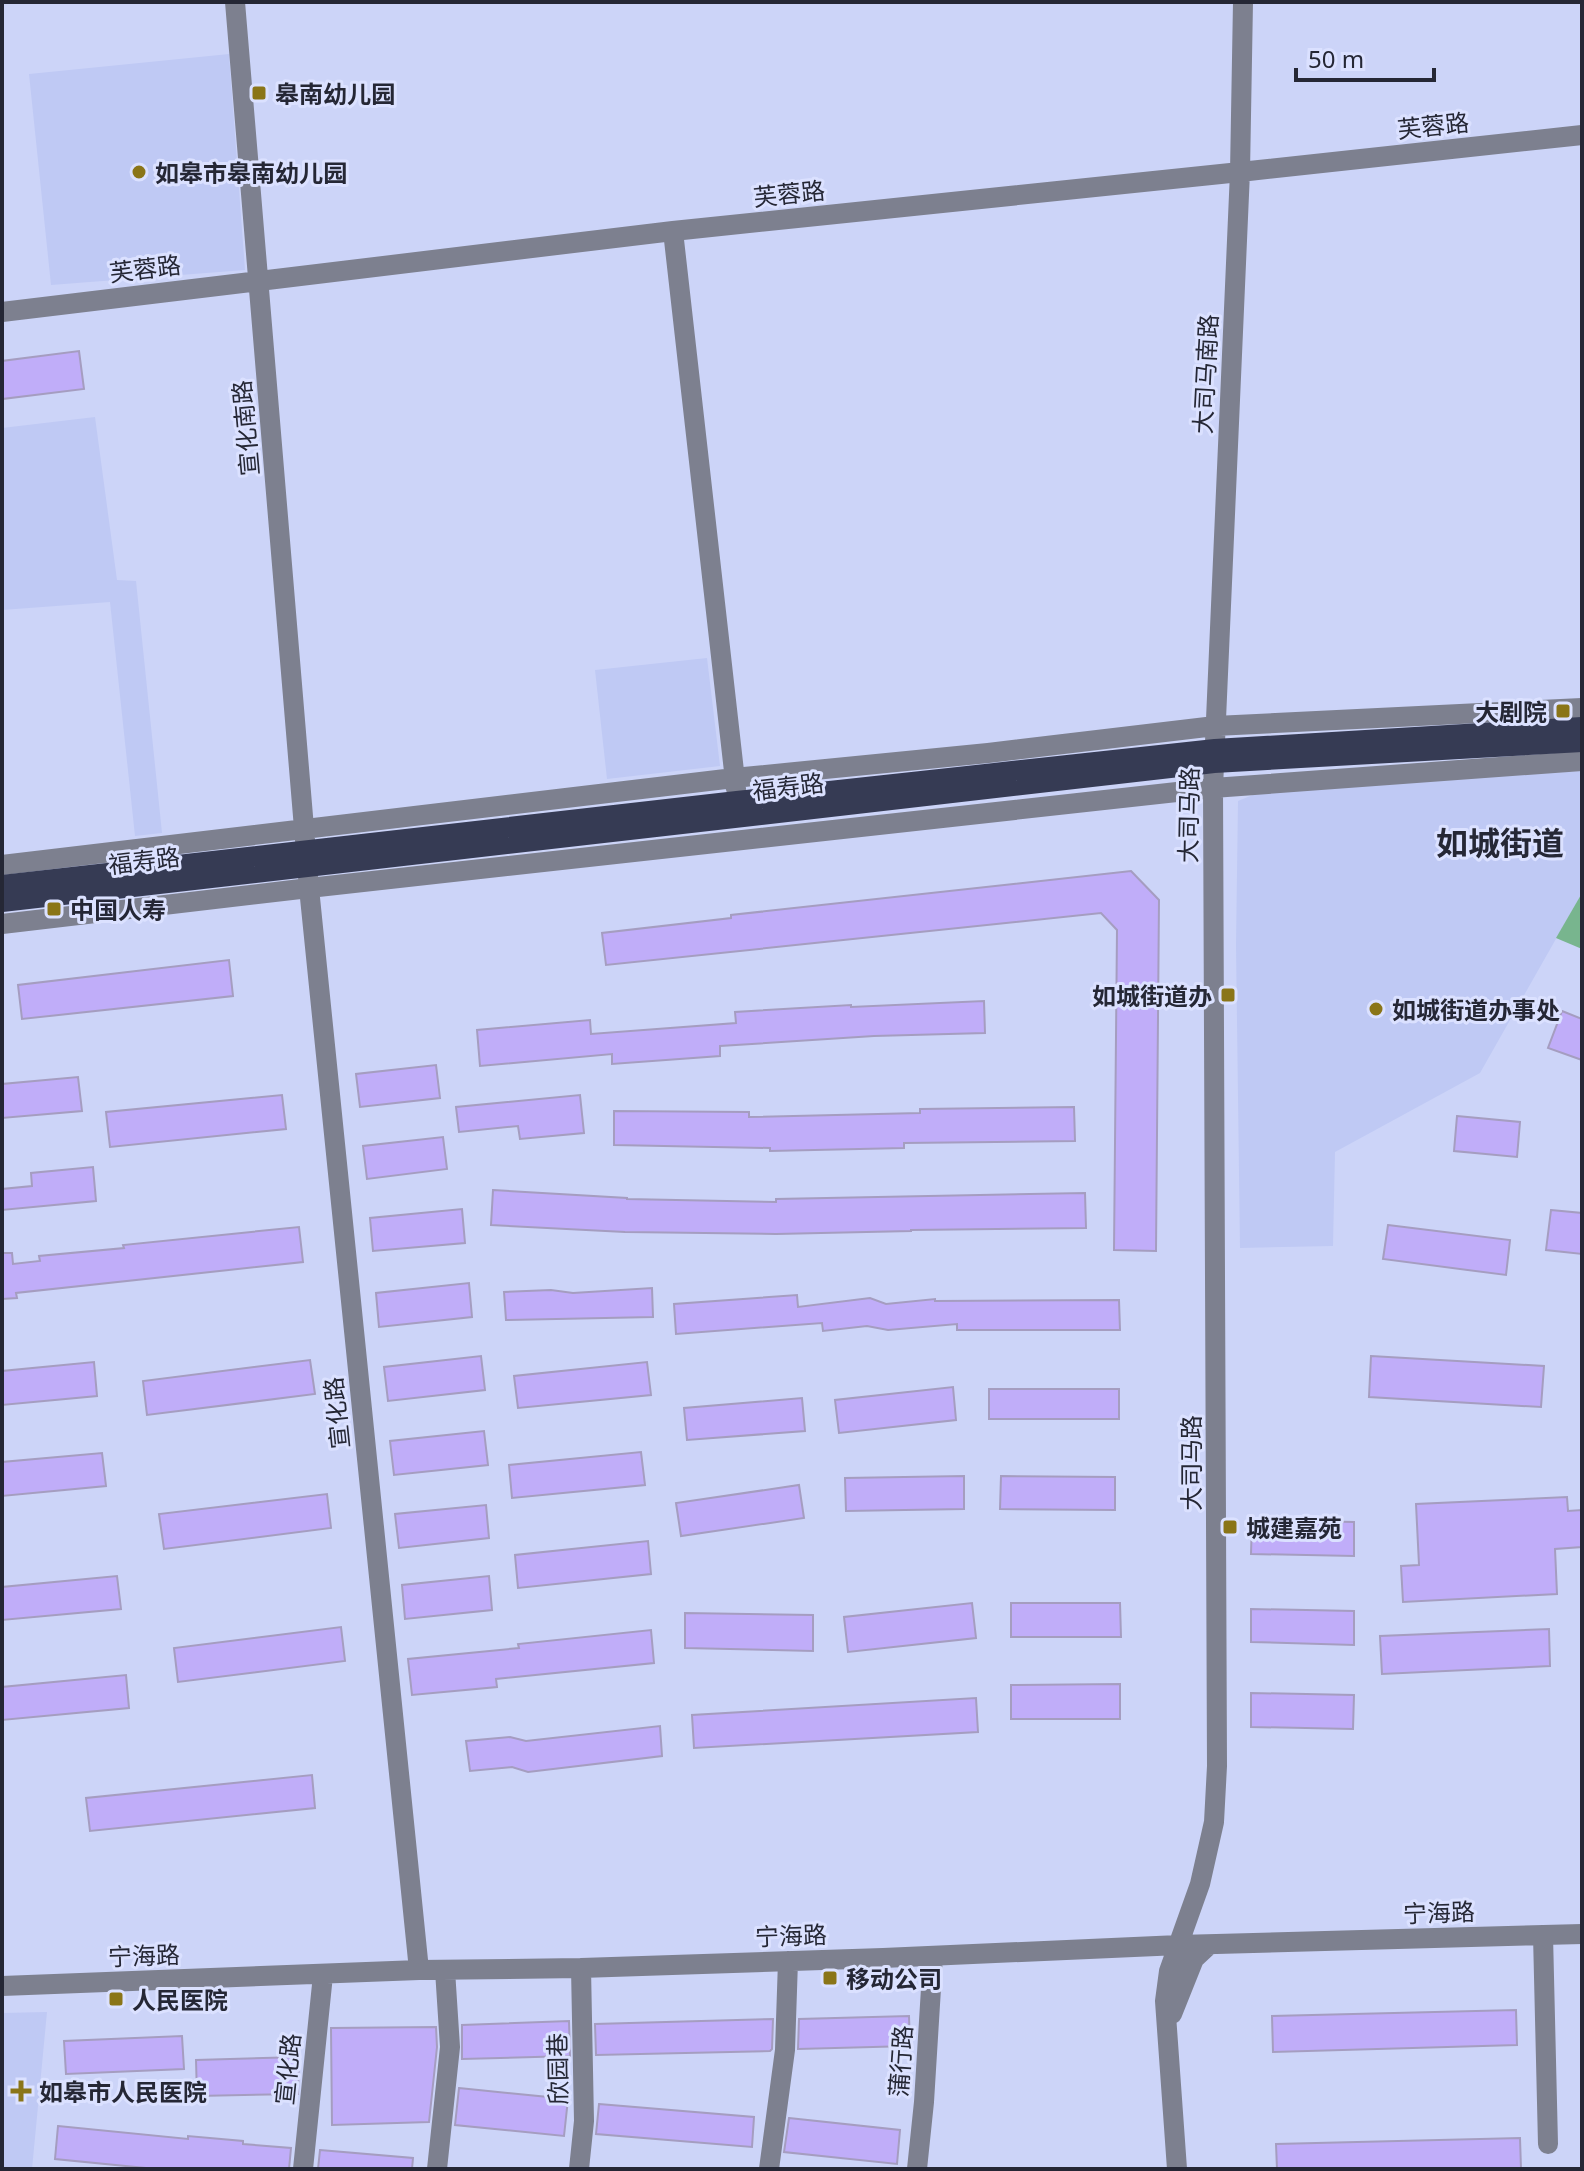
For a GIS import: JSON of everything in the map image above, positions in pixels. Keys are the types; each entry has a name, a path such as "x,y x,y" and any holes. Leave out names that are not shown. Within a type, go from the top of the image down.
{"main road":[{"name":"福寿路","path":"2,885 737,801 1215,756 1582,727"},
{"name":"福寿路","path":"2,902 306,849 1215,756 1582,742"}],"street":[{"name":"宣化南路","path":"235,2 306,849"},
{"name":"大司马南路","path":"1215,756 1240,172 1243,2"},
{"name":"芙蓉路","path":"2,312 673,231 1582,135"},
{"path":"673,231 737,801"},
{"path":"2,865 306,849 734,778 988,753 1215,726 1582,708"},
{"name":"大司马路","path":"1177,2169 1165,2001 1169,1971 1200,1884 1214,1822 1217,1766 1215,756"},
{"path":"2,924 1213,788 1582,761"},
{"name":"宣化路","path":"306,849 419,1970"},
{"name":"宁海路","path":"2,1986 1582,1934"},
{"path":"1543,1935 1548,2144"},
{"path":"1166,2033 1176,1999 1194,1959 1209,1945"},
{"name":"蒲行路","path":"917,2169 933,1956"},
{"path":"769,2169 785,2050 788,1961"},
{"name":"欣园巷","path":"579,2169 584,2121 581,1968"},
{"path":"437,2169 450,2047 445,1970"},
{"name":"宣化路","path":"303,2169 323,1975"}],"shaded area":[{"name":"如皋市皋南幼儿园","path":"229,54 245,270 51,285 29,74"},
{"path":"95,417 117,580 136,581 162,833 135,836 110,602 2,610 2,428"},
{"path":"707,658 720,766 607,779 595,670"},
{"name":"如城街道办事处","path":"1582,771 1582,893 1480,1073 1335,1152 1333,1246 1240,1248 1236,945 1238,801 1265,790"},
{"name":"如皋市人民医院","path":"47,2012 32,2169 2,2169 2,2013"}],"green space":[{"path":"1582,893 1582,949 1556,938"}],"building":[{"path":"79,351 84,389 2,399 2,361"},
{"path":"1131,871 1159,900 1156,1251 1114,1250 1117,930 1101,913 606,965 602,933 731,918 731,915"},
{"path":"229,960 233,996 22,1019 18,985"},
{"path":"984,1001 985,1033 874,1036 720,1046 720,1056 612,1064 612,1054 480,1066 477,1030 590,1020 591,1034 736,1023 735,1012"},
{"path":"1562,1011 1582,1019 1582,1060 1548,1048"},
{"path":"436,1065 440,1098 360,1107 356,1074"},
{"path":"78,1077 82,1111 2,1118 2,1084"},
{"path":"282,1095 286,1129 110,1147 106,1112"},
{"path":"580,1095 584,1133 520,1139 518,1126 459,1132 456,1107"},
{"path":"1074,1107 1075,1141 904,1143 904,1148 770,1151 770,1148 614,1145 614,1111 749,1112 749,1117 920,1113 920,1109"},
{"path":"1457,1116 1520,1122 1517,1157 1454,1151"},
{"path":"443,1137 447,1169 367,1179 363,1146"},
{"path":"93,1167 96,1201 2,1210 2,1189 32,1186 31,1173"},
{"path":"493,1190 627,1199 776,1202 776,1199 1085,1193 1086,1228 776,1234 625,1232 491,1225"},
{"path":"462,1209 465,1243 373,1251 370,1218"},
{"path":"1551,1210 1582,1213 1582,1254 1546,1250"},
{"path":"1388,1225 1510,1240 1506,1275 1383,1259"},
{"path":"299,1227 303,1262 16,1293 17,1298 2,1299 2,1253 12,1253 13,1264 40,1261 39,1256 124,1248 123,1245"},
{"path":"469,1283 472,1317 379,1327 376,1293"},
{"path":"652,1288 653,1317 506,1320 504,1292 551,1290 573,1293"},
{"path":"797,1295 798,1307 870,1298 886,1304 935,1299 1119,1300 1120,1330 957,1330 957,1324 888,1330 867,1326 823,1331 822,1323 676,1334 674,1304"},
{"path":"481,1356 485,1390 388,1401 384,1367"},
{"path":"1371,1356 1544,1366 1541,1407 1369,1397"},
{"path":"310,1360 315,1394 147,1415 143,1381"},
{"path":"94,1362 97,1396 2,1405 2,1371"},
{"path":"647,1362 651,1395 518,1408 514,1376"},
{"path":"953,1387 956,1420 839,1433 835,1400"},
{"path":"989,1389 1119,1389 1119,1419 989,1419"},
{"path":"802,1398 805,1431 687,1440 684,1408"},
{"path":"484,1431 488,1465 394,1475 390,1441"},
{"path":"641,1452 645,1485 512,1498 509,1465"},
{"path":"102,1453 106,1486 2,1496 2,1462"},
{"path":"964,1476 964,1509 846,1511 845,1478"},
{"path":"1001,1476 1115,1477 1115,1510 1000,1509"},
{"path":"799,1485 804,1518 681,1536 676,1503"},
{"path":"327,1494 331,1528 164,1549 159,1514"},
{"path":"1567,1497 1568,1511 1582,1510 1582,1547 1555,1549 1557,1594 1403,1602 1401,1566 1419,1565 1416,1504"},
{"path":"486,1505 489,1538 399,1548 395,1514"},
{"path":"1252,1520 1354,1522 1354,1556 1251,1554"},
{"path":"648,1541 651,1574 518,1588 515,1555"},
{"path":"117,1576 121,1609 2,1620 2,1587"},
{"path":"489,1576 492,1610 405,1619 402,1585"},
{"path":"972,1603 976,1638 848,1652 844,1617"},
{"path":"1011,1603 1120,1603 1121,1637 1011,1637"},
{"path":"1251,1609 1354,1611 1354,1645 1251,1642"},
{"path":"685,1613 813,1615 813,1651 685,1648"},
{"path":"341,1627 345,1661 178,1682 174,1648"},
{"path":"1549,1629 1550,1666 1382,1674 1380,1636"},
{"path":"651,1630 654,1663 496,1679 497,1687 412,1695 408,1659"},
{"path":"126,1675 129,1708 2,1720 2,1687"},
{"path":"1120,1684 1120,1719 1011,1719 1011,1685"},
{"path":"1251,1693 1354,1695 1353,1729 1251,1727"},
{"path":"976,1698 978,1732 694,1748 692,1715"},
{"path":"660,1726 662,1756 528,1772 512,1767 470,1771 466,1741 510,1737 526,1741"},
{"path":"312,1775 315,1808 90,1831 86,1798"},
{"path":"1516,2010 1517,2045 1273,2052 1272,2016"},
{"path":"909,2016 910,2046 798,2049 799,2019"},
{"path":"773,2019 770,2051 596,2055 595,2024"},
{"path":"569,2021 570,2056 462,2059 462,2025"},
{"path":"436,2027 437,2047 429,2122 332,2125 331,2028"},
{"path":"182,2036 184,2069 66,2074 64,2041"},
{"path":"299,2057 298,2094 197,2096 196,2060"},
{"path":"459,2088 568,2099 564,2136 455,2125"},
{"path":"599,2104 754,2117 752,2147 596,2134"},
{"path":"789,2118 900,2130 897,2164 784,2152"},
{"path":"58,2126 188,2139 188,2136 243,2141 243,2144 291,2148 289,2169 156,2169 55,2159"},
{"path":"1520,2138 1521,2169 1277,2169 1276,2144"},
{"path":"320,2150 413,2158 412,2169 318,2169"}],"place":[{"name":"皋南幼儿园","path":"259,93"},
{"name":"如皋市皋南幼儿园","path":"139,172"},
{"name":"大剧院","path":"1563,711"},
{"name":"中国人寿","path":"54,909"},
{"name":"如城街道办","path":"1228,995"},
{"name":"如城街道办事处","path":"1376,1009"},
{"name":"城建嘉苑","path":"1230,1527"},
{"name":"移动公司","path":"830,1978"},
{"name":"人民医院","path":"116,1999"},
{"name":"如皋市人民医院","path":"21,2091"}],"district":[{"name":"如城街道","path":"1500,842"}]}
